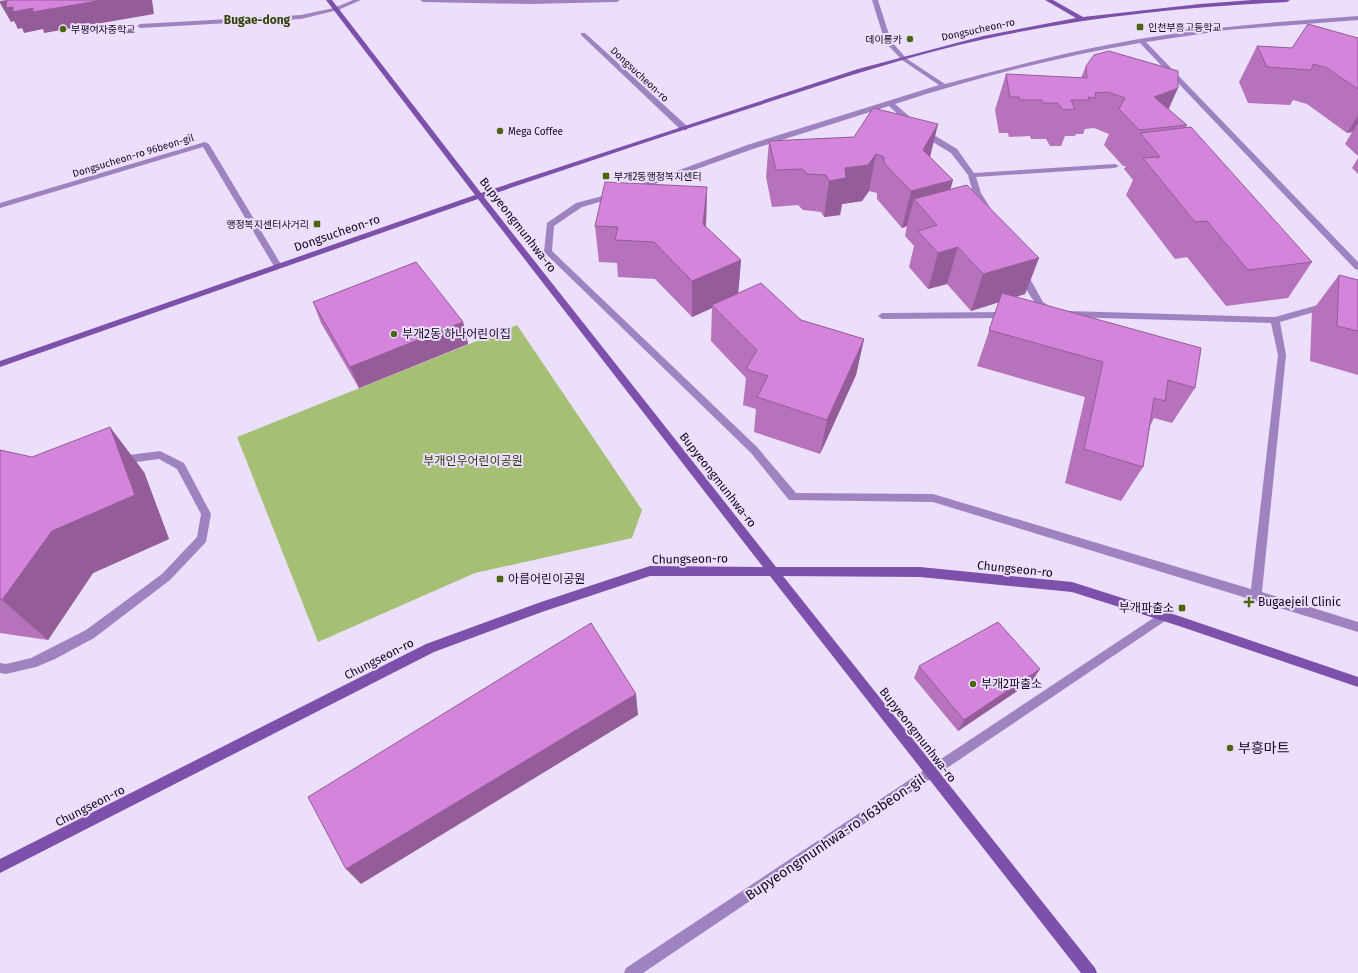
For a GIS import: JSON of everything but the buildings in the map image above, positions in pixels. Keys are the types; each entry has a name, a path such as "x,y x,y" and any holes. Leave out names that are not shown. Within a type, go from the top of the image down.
{"street":[{"name":"Bupyeongmunhwa-ro","path":"329,0 478,195 772,571 1090,973"},
{"path":"140,26 301,17 336,9 358,0"},
{"path":"423,0 530,2 617,0"},
{"path":"875,0 888,42 904,59 944,86"},
{"path":"1048,0 1081,18"},
{"name":"Dongsucheon-ro","path":"0,364 478,195 800,90 940,48 1081,18 1212,2 1287,0"},
{"path":"1358,18 1294,22 1184,34 1030,63 944,86 750,147 632,189 579,205 550,225 548,252 754,450 793,497 932,498 1256,595 1358,628"},
{"name":"Dongsucheon-ro","path":"583,34 684,128"},
{"path":"1142,41 1358,267"},
{"path":"890,103 921,131 954,151 972,175 977,193 993,220"},
{"name":"Dongsucheon-ro 96beon-gil","path":"0,206 205,144 278,266"},
{"path":"972,175 1115,166"},
{"path":"1019,266 1040,304 1061,314"},
{"path":"1038,314 1275,320 1335,304"},
{"path":"882,316 1014,315"},
{"path":"1256,595 1282,355 1275,320"},
{"path":"0,668 6,669 32,663 51,655 90,634 166,578 202,540 206,514 181,466 160,455 113,461"},
{"name":"Chungseon-ro","path":"0,866 430,648 541,607 650,571 920,572 1072,587 1164,616 1358,682"},
{"name":"Bupyeongmunhwa-ro 163beon-gil","path":"631,973 647,968 932,772 1164,616"}],"green space":[{"name":"부개인우어린이공원","path":"517,325 642,510 632,538 475,573 318,642 237,437"}],"place":[{"name":"인천부흥고등학교","path":"1140,27"},
{"name":"부평여자중학교","path":"63,29"},
{"name":"데이롱카","path":"910,39"},
{"name":"Mega Coffee","path":"500,131"},
{"name":"부개2동행정복지센터","path":"606,176"},
{"name":"행정복지센터사거리","path":"317,224"},
{"name":"부개2동 하나어린이집","path":"394,334"},
{"name":"아름어린이공원","path":"500,579"},
{"name":"Bugaejeil Clinic","path":"1249,602"},
{"name":"부개파출소","path":"1182,608"},
{"name":"부개2파출소","path":"973,684"},
{"name":"부흥마트","path":"1230,748"}],"district":[{"name":"Bugae-dong","path":"257,20"}]}
